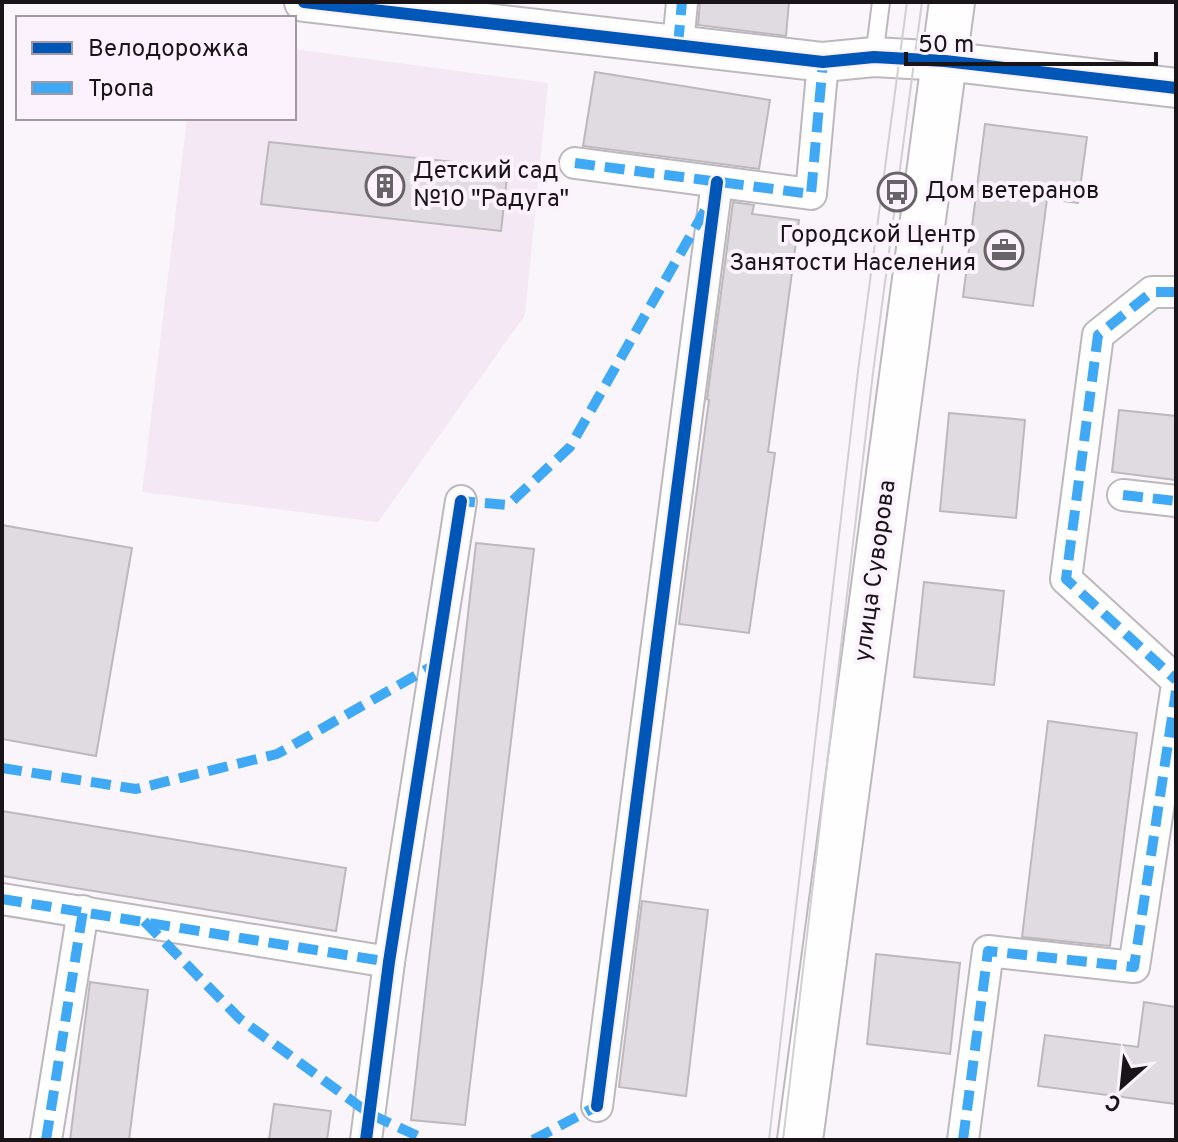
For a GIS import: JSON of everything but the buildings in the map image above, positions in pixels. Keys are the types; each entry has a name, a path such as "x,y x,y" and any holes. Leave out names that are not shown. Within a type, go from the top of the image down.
{"main road":[{"name":"улица Суворова","path":"800,1140 952,2"}],"street":[{"path":"304,2 823,62 874,57 945,61 1176,88"},
{"path":"678,45 682,2"},
{"path":"575,163 811,194 823,62"},
{"path":"597,1106 717,182"},
{"path":"1176,292 1152,292 1098,335 1066,579 1176,680"},
{"path":"1123,495 1176,501"},
{"path":"366,1140 389,962 461,501"},
{"path":"963,1140 988,951 1134,967 1176,691"},
{"path":"2,899 389,962"},
{"path":"46,1140 83,911"}],"lane":[{"path":"874,57 881,2"}],"shaded area":[{"path":"296,49 548,83 525,315 378,522 142,492 187,120 296,120"}],"tram line":[{"path":"769,1140 858,371 907,2"},
{"path":"783,1140 873,373 922,2"}],"marked path":[{"path":"678,45 682,2"},
{"path":"575,163 811,194 823,62"},
{"path":"461,507 461,501 508,505 570,447 708,205"},
{"path":"1176,292 1152,292 1098,335 1066,579 1176,680"},
{"path":"1123,495 1176,501"},
{"path":"2,768 136,789 277,754 436,664"},
{"path":"963,1140 988,951 1134,967 1176,691"},
{"path":"2,899 389,962"},
{"path":"46,1140 83,911"},
{"path":"144,921 240,1019 370,1114 426,1140"},
{"path":"533,1140 597,1106 598,1102"}],"cycle path":[{"path":"304,2 823,62 874,57 945,61 1176,88"},
{"path":"597,1106 717,182"},
{"path":"366,1140 389,962 461,501"}],"place":[{"name":"Детский сад №10 \"Радуга\"","path":"385,186"},
{"name":"Дом ветеранов","path":"897,192"},
{"name":"Городской Центр Занятости Населения","path":"1004,250"}]}
